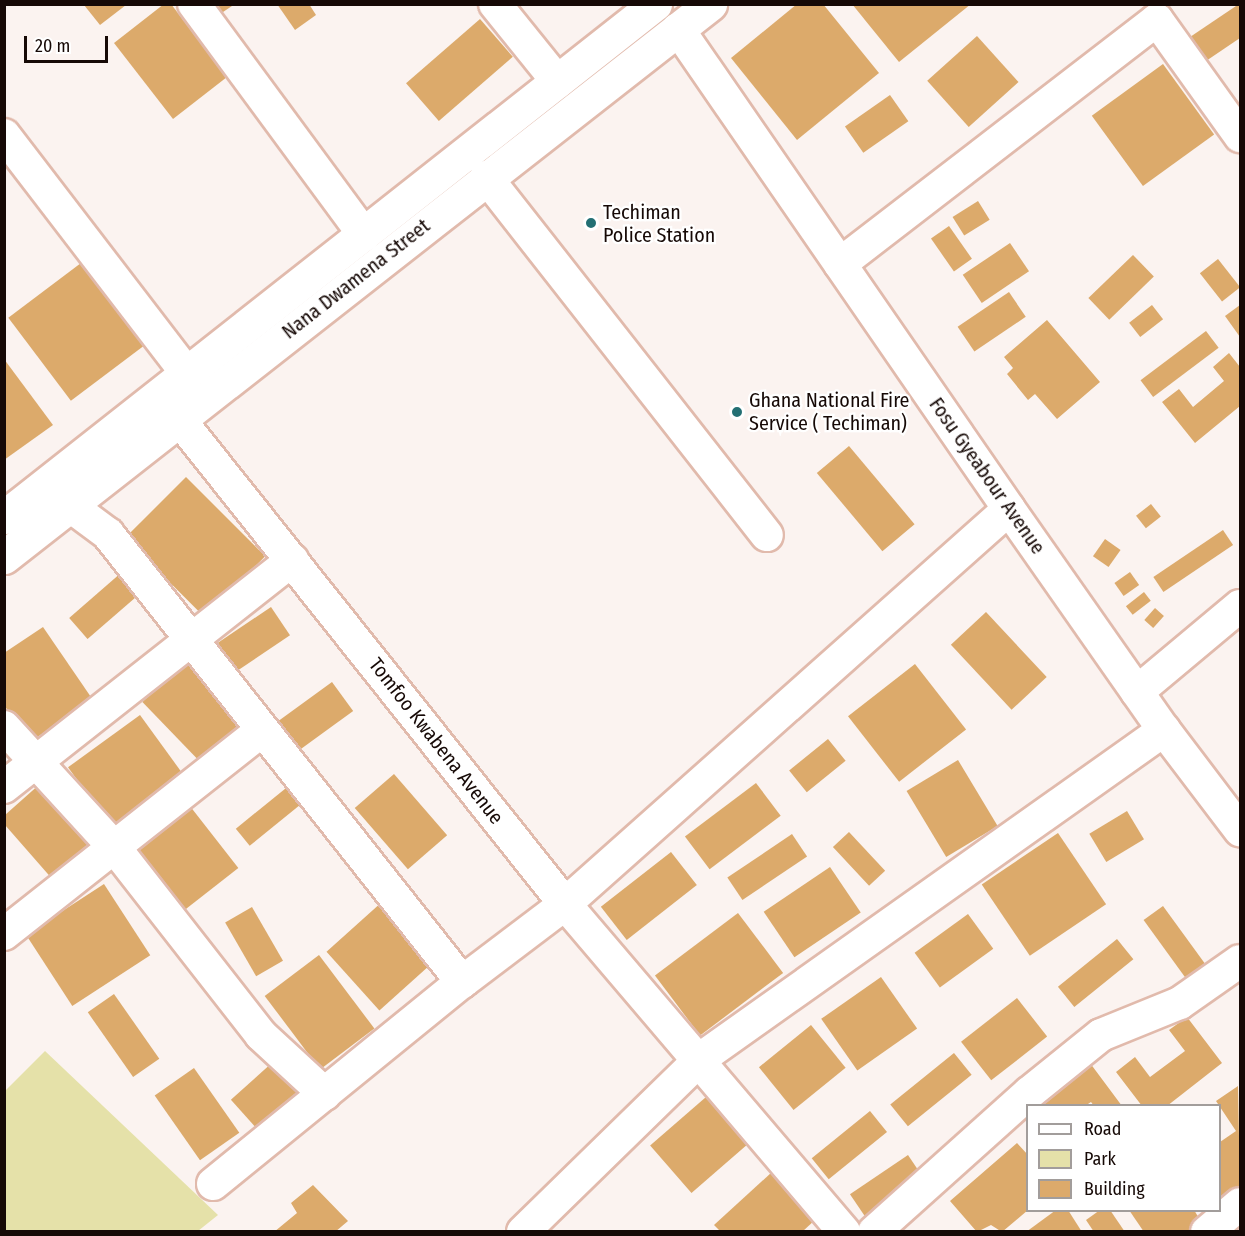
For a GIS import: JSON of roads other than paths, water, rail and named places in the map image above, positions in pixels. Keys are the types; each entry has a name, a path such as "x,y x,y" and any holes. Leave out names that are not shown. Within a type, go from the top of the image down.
{"main road":[{"name":"Nana Dwamena Street","path":"4,517 655,4"},
{"name":"Nana Dwamena Street","path":"4,557 178,418 710,4"}],"street":[{"path":"194,4 364,235"},
{"path":"495,4 558,82"},
{"path":"840,264 1156,20 1240,136"},
{"name":"Fosu Gyeabour Avenue","path":"678,29 1137,692 1240,830"},
{"path":"4,135 186,372"},
{"path":"486,177 766,535"},
{"name":"Tomfoo Kwabena Avenue","path":"178,418 565,904 700,1059 844,1232"},
{"path":"69,505 108,534 462,982"},
{"path":"213,1184 462,982 565,904 1009,509"},
{"path":"4,787 292,560"},
{"path":"1137,692 1240,606"},
{"path":"4,727 115,848 261,1035 325,1094"},
{"path":"4,934 262,730"},
{"path":"523,1232 700,1059 1164,730"},
{"path":"874,1232 1029,1093 1101,1035 1180,1003 1240,961"},
{"path":"1207,1232 1240,1204"}],"place":[{"name":"Techiman Police Station","path":"591,223"},
{"name":"Ghana National Fire Service ( Techiman)","path":"737,412"}]}
